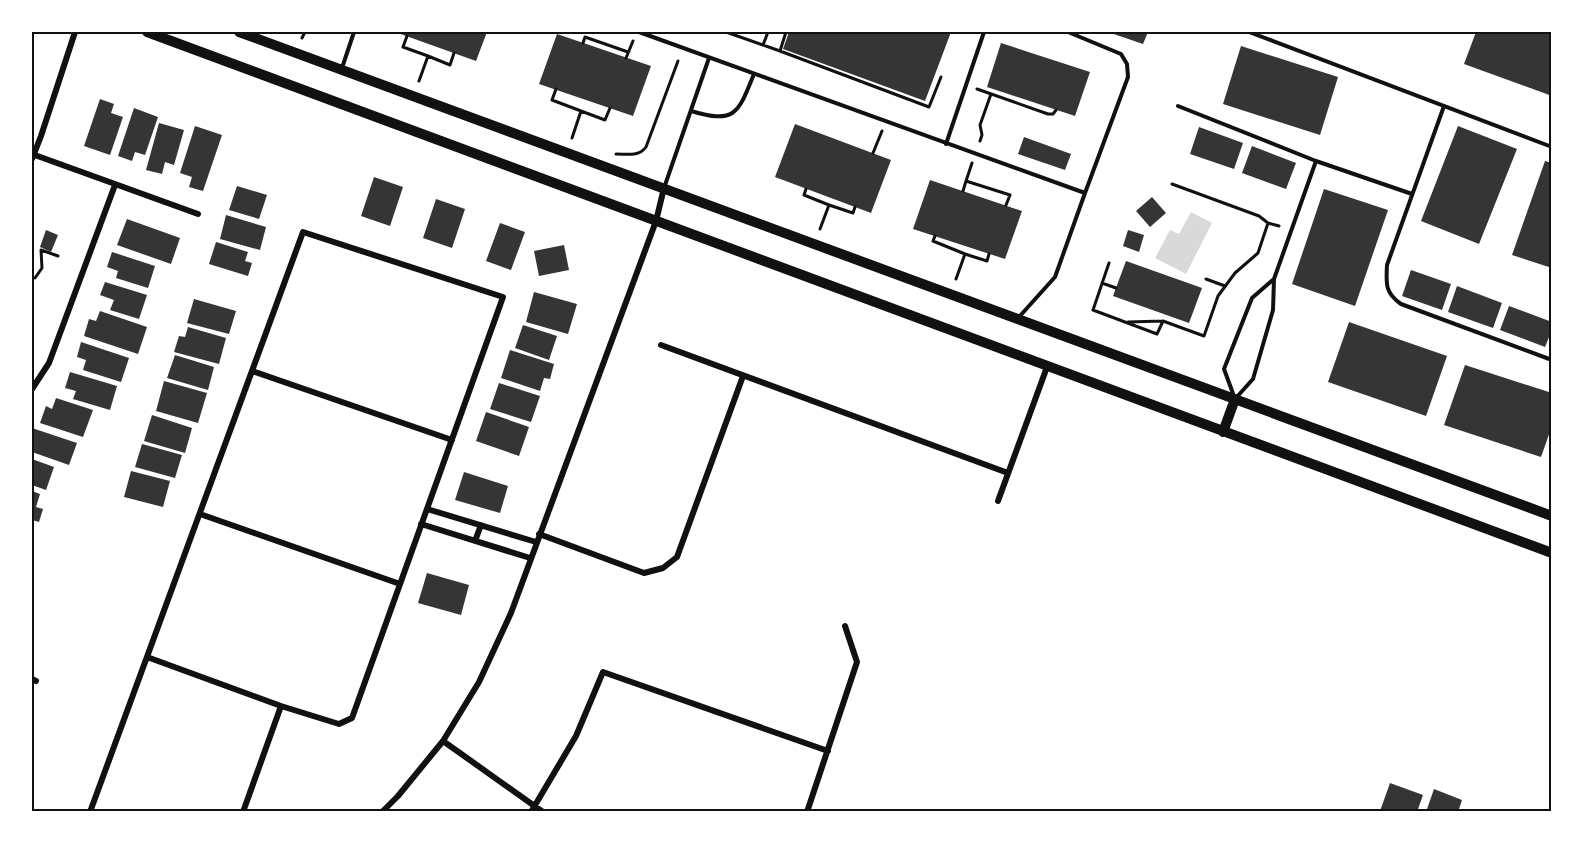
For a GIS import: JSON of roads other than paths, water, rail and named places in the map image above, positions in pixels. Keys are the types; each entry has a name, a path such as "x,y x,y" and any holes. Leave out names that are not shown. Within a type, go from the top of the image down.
{"main road":[{"path":"147,32 1551,553"},
{"path":"239,32 1551,516"},
{"path":"1223,432 1235,399"}],"street":[{"path":"75,32 32,156 198,214"},
{"path":"32,389 49,363 115,185"},
{"path":"382,812 443,741 479,682 511,613 656,221 663,188"},
{"path":"90,812 303,232 503,297 352,718 339,724 281,706 147,657"},
{"path":"662,345 1008,473"},
{"path":"998,501 1047,367"},
{"path":"252,370 452,440"},
{"path":"539,534 644,573 663,568 677,557 743,376"},
{"path":"427,509 536,542"},
{"path":"200,514 400,584"},
{"path":"422,524 530,558"},
{"path":"475,541 481,525"},
{"path":"807,812 857,662 846,626"},
{"path":"533,808 576,736 603,672 828,751"},
{"path":"243,812 281,706"},
{"path":"443,741 533,808 543,812"}],"lane":[{"path":"342,70 354,32"},
{"path":"639,32 1085,193"},
{"path":"946,144 984,32"},
{"path":"1017,319 1055,277 1128,77 1127,64 1121,54 1068,32"},
{"path":"1249,32 1551,147"},
{"path":"663,188 708,58"},
{"path":"691,111 713,117 725,117 736,111 754,74"},
{"path":"1178,106 1316,161 1412,195"},
{"path":"1444,106 1387,265 1386,285 1391,297 1401,304 1551,360"},
{"path":"1274,279 1252,298 1224,369 1235,399 1253,379 1273,309 1274,279 1316,161"}]}
